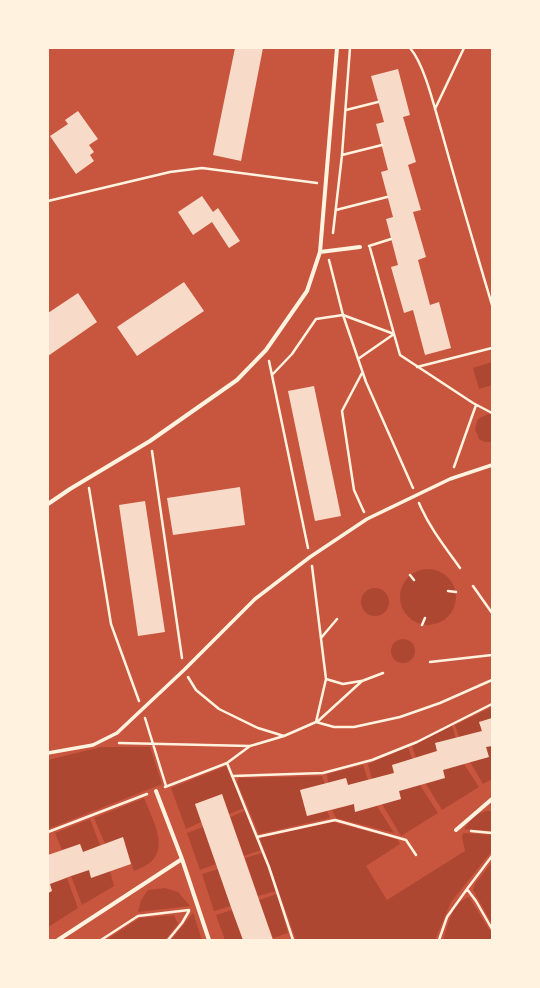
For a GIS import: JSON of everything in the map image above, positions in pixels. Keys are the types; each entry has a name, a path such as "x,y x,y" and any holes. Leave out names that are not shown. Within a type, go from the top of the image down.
{"street":[{"path":"48,504 150,441 237,380 266,350 307,291 320,252 337,48"},
{"path":"320,252 360,247"},
{"path":"48,753 97,743 117,733 184,670 255,599 310,556 366,519 450,479 492,465"},
{"path":"156,790 182,858 209,940"},
{"path":"456,830 492,799"},
{"path":"58,940 182,858"}],"path":[{"path":"350,48 342,155 336,210 333,233 326,251 343,315 363,373 390,440 424,515 460,568"},
{"path":"410,48 422,72 435,109 492,305"},
{"path":"435,109 464,48"},
{"path":"345,110 378,102"},
{"path":"342,155 382,145"},
{"path":"48,201 170,172 202,168 326,184"},
{"path":"336,210 388,197"},
{"path":"360,247 370,246 391,239"},
{"path":"370,246 400,355 417,368 476,405 492,413"},
{"path":"272,376 292,354 316,319 343,315 394,334"},
{"path":"358,359 394,334"},
{"path":"417,368 492,348"},
{"path":"266,350 310,556 326,679 316,722"},
{"path":"363,373 342,411 354,490 366,519"},
{"path":"450,479 476,405"},
{"path":"150,441 184,670 196,690 219,709 258,728 284,736"},
{"path":"88,478 111,624 142,710 166,787"},
{"path":"410,575 414,580"},
{"path":"473,586 492,613"},
{"path":"448,591 456,592"},
{"path":"422,624 425,618"},
{"path":"321,638 337,619"},
{"path":"430,662 492,655"},
{"path":"326,679 343,684 362,681 383,673"},
{"path":"316,722 334,726 354,727 400,717 440,703 492,680"},
{"path":"97,743 250,746 284,736 316,722 362,681"},
{"path":"232,776 323,773 372,760 417,742 492,704"},
{"path":"48,832 227,763 250,746"},
{"path":"227,763 269,867 293,940"},
{"path":"257,837 335,820 406,840 416,855"},
{"path":"456,830 492,833"},
{"path":"439,940 447,918 492,856"},
{"path":"467,889 476,901 492,929"},
{"path":"101,940 138,916 199,909"},
{"path":"168,940 182,923 189,910"}],"shaded area":[{"path":"492,362 492,385 479,389 473,368"},
{"path":"488,414 492,415 492,442 484,442 479,439 475,429 478,419"},
{"path":"422,569 434,569 444,573 452,581 456,591 456,603 452,613 444,621 434,625 422,625 412,621 404,613 400,603 400,591 404,581 412,573"},
{"path":"375,588 381,589 385,592 388,596 388,608 385,612 381,615 375,616 369,615 365,612 362,608 361,602 362,596 365,592 369,589"},
{"path":"403,639 412,642 415,651 412,660 403,663 394,660 391,651 394,642"},
{"path":"492,707 492,718 479,722 482,731 459,737 455,725"},
{"path":"452,726 456,738 437,751 416,758 412,746"},
{"path":"492,746 492,779 483,784 470,762 486,747"},
{"path":"101,747 150,747 162,784 48,829 48,760"},
{"path":"408,747 412,759 392,765 394,773 372,779 368,764"},
{"path":"464,764 479,787 442,810 426,784 445,778 443,770"},
{"path":"363,765 368,780 348,785 346,778 328,783 327,774"},
{"path":"226,766 244,808 229,814 222,794 195,804 201,822 186,829 171,788"},
{"path":"322,776 325,784 300,790 307,816 327,811 330,818 259,834 237,782 239,778"},
{"path":"420,785 438,813 401,836 382,804 401,799 399,791"},
{"path":"144,798 156,828 159,843 158,851 151,862 134,871 123,838 105,844 94,818"},
{"path":"354,804 355,811 377,806 394,833 336,818 332,810"},
{"path":"245,811 261,850 244,856 230,817"},
{"path":"486,811 492,811 492,831 464,829 475,815"},
{"path":"90,819 100,845 83,852 80,844 62,850 55,833"},
{"path":"333,822 397,839 400,844 366,866 387,900 465,851 462,837 463,833 492,835 492,851 451,902 435,940 296,940 260,838"},
{"path":"203,827 216,864 200,870 187,833"},
{"path":"262,853 276,891 258,896 245,858"},
{"path":"492,862 492,924 473,890 475,884"},
{"path":"218,869 231,906 214,911 202,874"},
{"path":"89,870 92,878 110,871 114,886 82,905 71,876"},
{"path":"67,878 78,908 48,927 48,893 52,891 50,884"},
{"path":"165,888 178,892 190,906 138,912 141,900 148,890"},
{"path":"277,894 288,933 273,938 259,900"},
{"path":"469,897 492,934 492,940 443,940 449,921 458,904"},
{"path":"232,910 243,940 225,940 216,915"},
{"path":"193,913 202,940 171,940"},
{"path":"174,915 178,924 165,940 106,940 140,918"}],"building":[{"path":"235,48 263,48 241,161 213,155"},
{"path":"398,69 410,115 403,117 416,162 408,165 421,210 413,212 426,257 418,260 430,305 439,302 451,348 425,355 413,310 404,313 391,267 398,265 386,219 393,217 381,172 388,170 376,124 384,122 371,76"},
{"path":"78,111 98,139 89,145 94,152 90,155 94,161 76,174 50,136 68,124 65,120"},
{"path":"202,196 213,212 218,208 240,241 229,248 212,222 193,235 178,212"},
{"path":"184,282 204,311 137,356 117,327"},
{"path":"78,293 97,322 48,356 48,313"},
{"path":"314,386 341,516 315,521 288,391"},
{"path":"240,487 245,525 173,535 167,498"},
{"path":"145,501 165,632 138,636 119,505"},
{"path":"492,718 492,746 486,747 489,757 443,770 445,778 399,791 401,799 355,812 354,804 307,816 300,790 346,778 348,785 394,773 392,765 437,751 435,743 482,731 479,722"},
{"path":"222,794 273,940 243,940 232,910 195,804"},
{"path":"123,837 131,864 91,878 89,870 71,876 50,884 52,891 48,893 48,855 80,844 83,852"}]}
